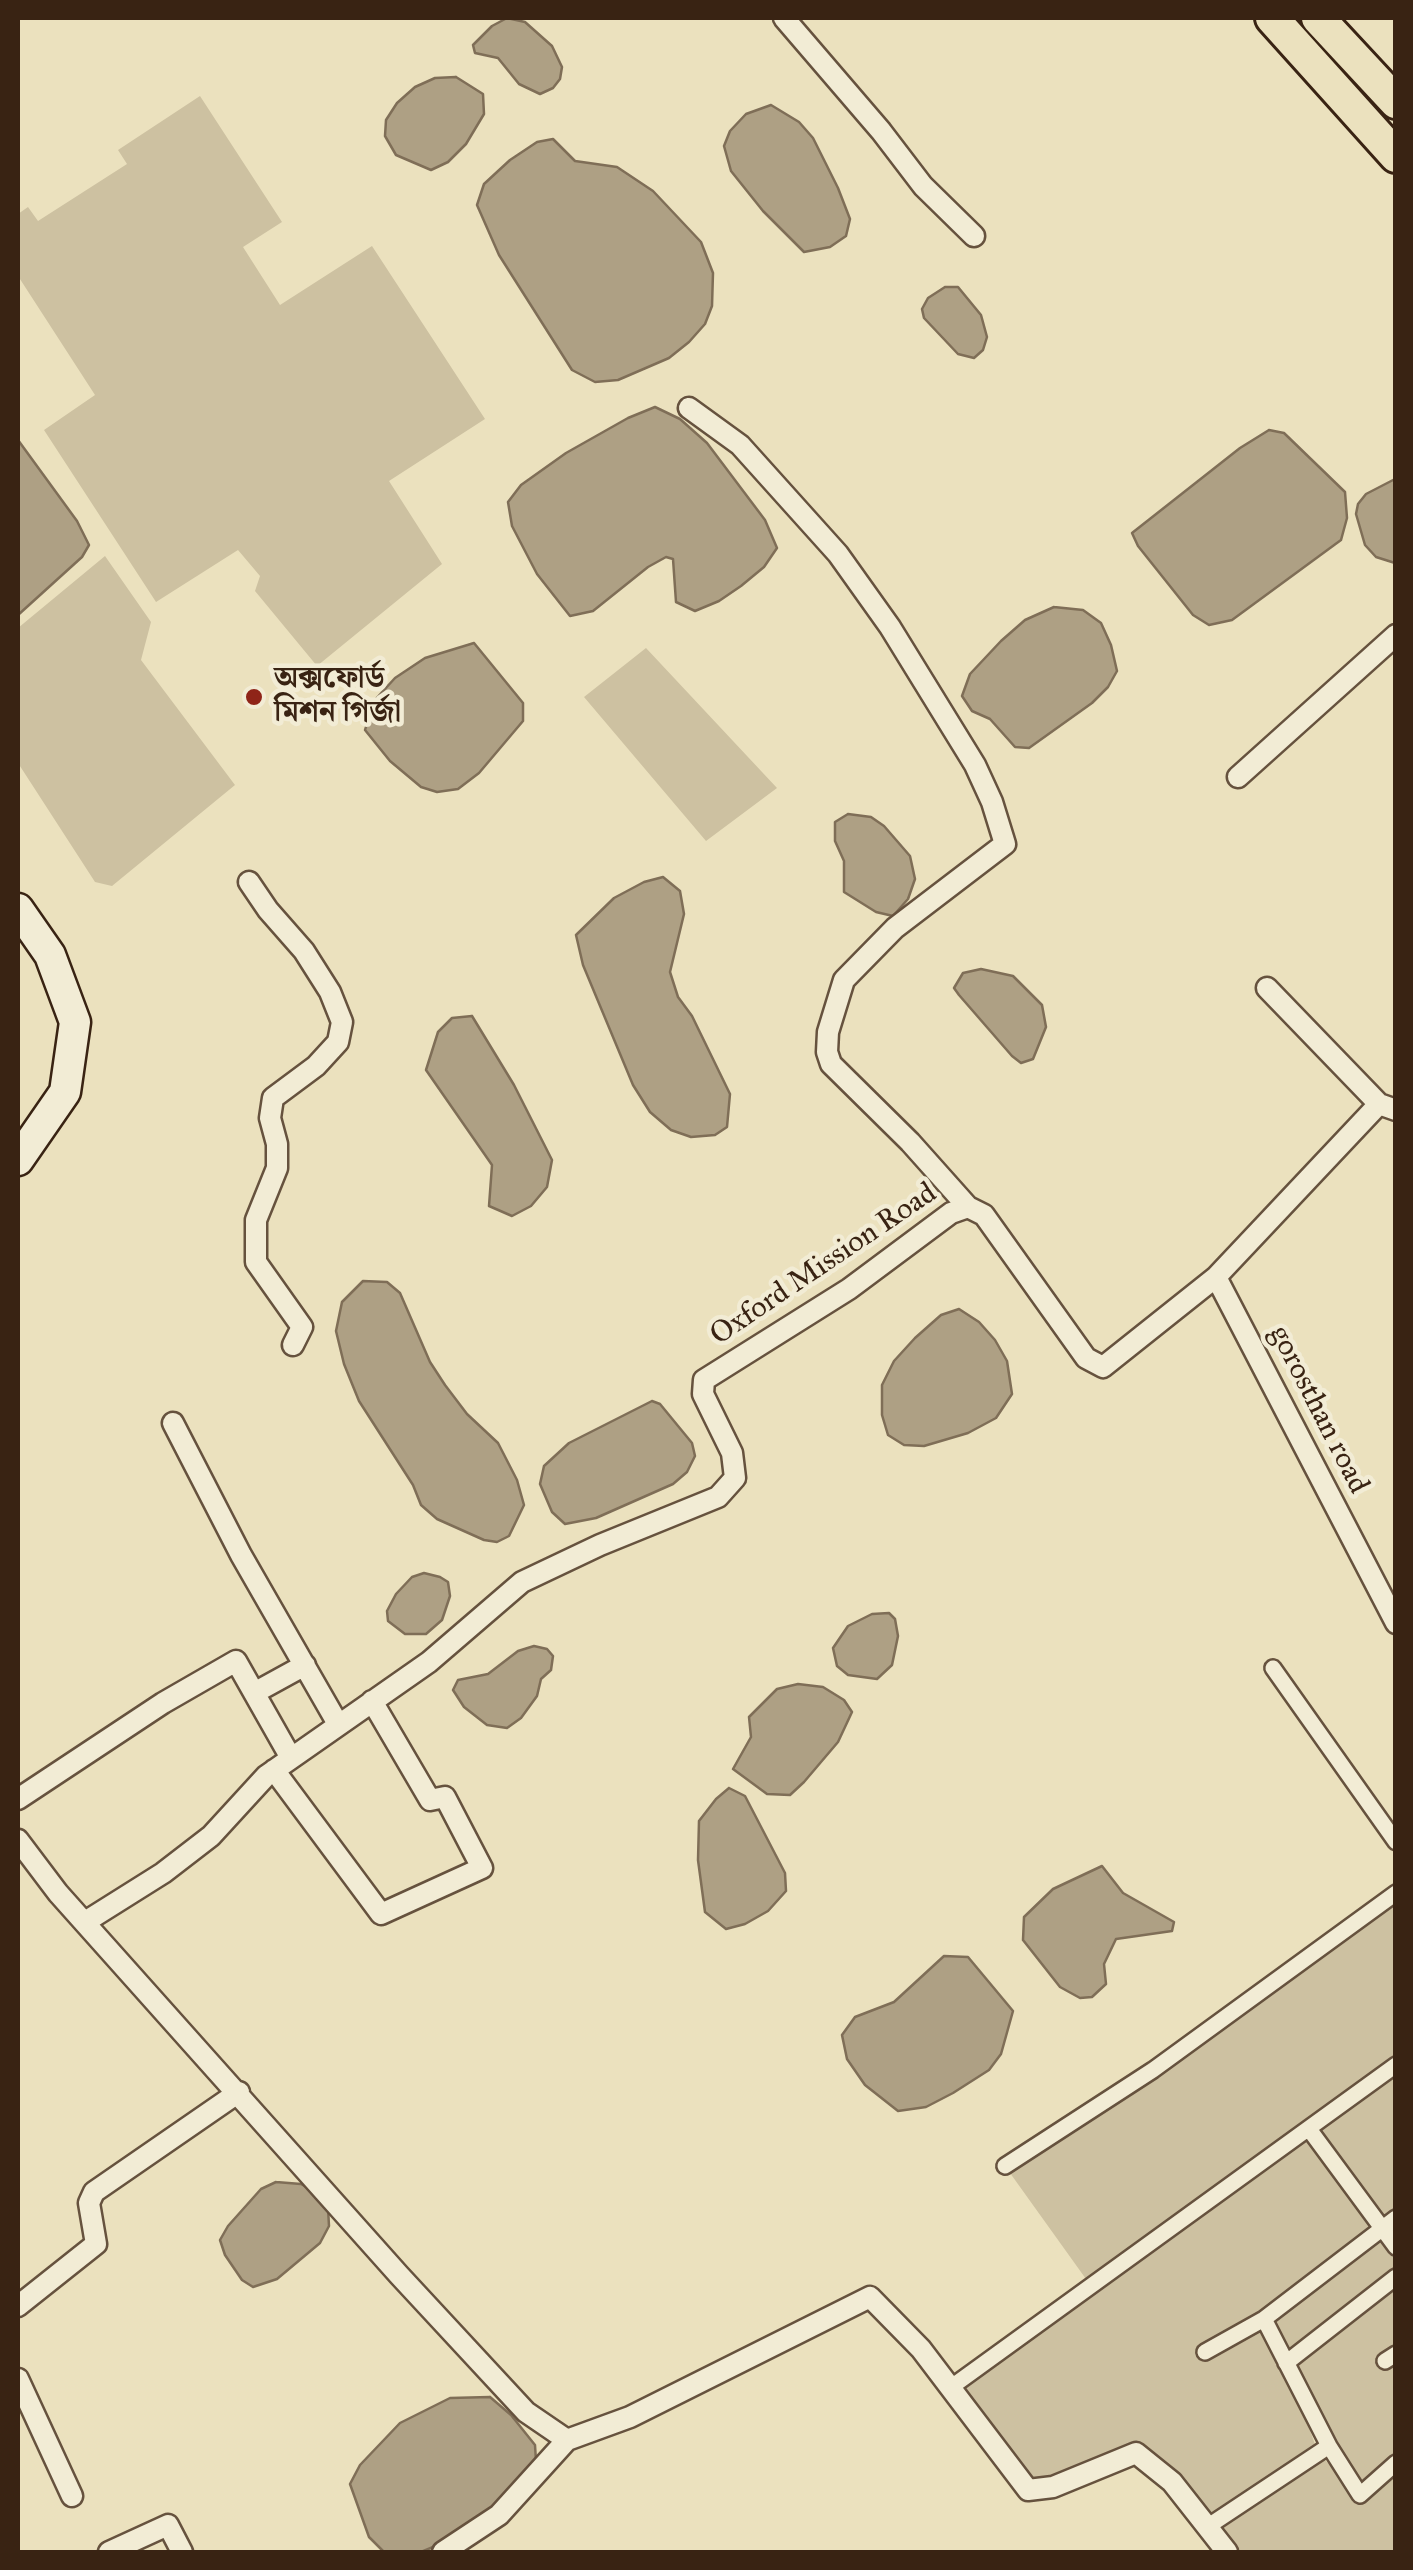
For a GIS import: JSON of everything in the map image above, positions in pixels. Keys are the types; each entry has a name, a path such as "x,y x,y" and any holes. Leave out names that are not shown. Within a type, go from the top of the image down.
{"main road":[{"path":"1272,18 1396,156"},
{"path":"1318,18 1396,102"},
{"path":"18,909 50,955 75,1022 66,1092 18,1160"}],"street":[{"path":"784,18 924,186 974,236"},
{"path":"689,408 740,446 838,554 890,627 976,765 992,802 1005,844 894,928 844,980 826,1052 831,1064 910,1142 968,1208"},
{"path":"1238,777 1396,635"},
{"path":"249,882 304,950 330,992 342,1022 338,1042 316,1066 273,1098 270,1118 277,1144 277,1168 256,1220 256,1262 302,1327 294,1346"},
{"path":"1267,988 1387,1107"},
{"name":"Oxford Mission Road","path":"84,1922 163,1873 212,1836 282,1764 430,1662 522,1582 718,1497 734,1478 732,1453 702,1394 704,1380 849,1289 952,1212 968,1208 984,1215 1086,1358 1103,1367 1216,1277 1387,1107"},
{"name":"gorosthan road","path":"1216,1277 1396,1623"},
{"path":"173,1423 241,1554 338,1724"},
{"path":"18,1800 132,1723 236,1661 254,1693 282,1764 381,1914 482,1868 445,1796 430,1800 372,1701"},
{"path":"254,1693 305,1665"},
{"path":"1274,1668 1396,1842"},
{"path":"18,1840 84,1922 399,2275 526,2412 567,2440"},
{"path":"1005,2166 1152,2070 1396,1893"},
{"path":"950,2388 1396,2065"},
{"path":"18,2306 96,2244 89,2203 94,2192 239,2092"},
{"path":"1309,2128 1396,2247"},
{"path":"1205,2352 1264,2320 1396,2218"},
{"path":"1286,2363 1396,2277"},
{"path":"442,2552 499,2515 567,2440 630,2417 870,2297 921,2349 1028,2490 1053,2487 1136,2453 1172,2482 1227,2552"},
{"path":"1264,2320 1329,2446 1360,2495 1396,2463"},
{"path":"18,2379 72,2496"},
{"path":"1207,2527 1329,2446"},
{"path":"109,2552 168,2525 182,2552"}],"shaded area":[{"path":"507,18 525,22 552,46 562,67 553,88 540,94 519,84 498,58 475,53 473,45 492,26"},
{"path":"456,77 483,94 484,114 466,144 448,162 431,170 396,155 385,136 386,120 397,103 415,87 435,78"},
{"path":"200,96 282,222 243,247 280,305 372,246 485,419 389,481 442,564 317,666 255,591 260,576 238,550 156,602 44,430 95,395 18,276 18,214 28,207 38,221 127,164 118,150"},
{"path":"771,105 799,122 813,138 838,188 850,219 846,236 830,247 804,252 763,211 731,171 724,146 730,131 746,114"},
{"path":"553,139 575,161 617,167 653,191 701,242 713,273 712,306 705,324 669,358 618,380 595,382 572,370 499,255 477,205 484,184 510,160 537,142"},
{"path":"945,287 958,287 981,315 987,337 983,350 974,358 958,354 924,318 922,309 928,298"},
{"path":"655,407 680,419 707,443 765,520 777,548 764,567 741,586 695,611 676,602 673,559 666,557 593,611 570,616 537,574 512,526 508,502 521,485 566,453"},
{"path":"1269,430 1284,433 1345,492 1347,518 1341,540 1232,620 1209,625 1193,615 1132,533 1240,448"},
{"path":"18,440 77,521 89,545 82,557 18,615"},
{"path":"1395,479 1395,563 1376,557 1365,545 1356,514 1366,494"},
{"path":"105,556 151,622 141,660 235,785 112,886 95,882 18,763 18,628"},
{"path":"1054,607 1083,610 1101,623 1117,671 1092,703 1029,748 1015,747 990,719 972,711 962,696 970,674 1001,641 1025,620"},
{"path":"474,643 523,703 523,721 479,773 458,789 437,792 421,787 390,761 365,730 374,701 395,678 425,658"},
{"path":"646,648 777,788 706,841 584,697"},
{"path":"848,814 871,817 910,856 915,879 908,899 893,916 876,912 844,892 844,861 835,841 835,822"},
{"path":"663,877 680,891 684,914 670,972 678,997 692,1016 730,1094 727,1127 715,1135 691,1137 671,1130 650,1112 633,1085 583,965 576,935 614,898"},
{"path":"981,969 1013,976 1042,1005 1046,1027 1033,1059 1021,1063 1012,1056 954,988 963,973"},
{"path":"472,1016 514,1085 552,1160 547,1187 531,1206 512,1216 489,1206 492,1165 426,1070 438,1032 452,1018"},
{"path":"363,1281 387,1282 400,1293 430,1362 445,1385 467,1414 498,1443 517,1480 524,1505 509,1536 497,1542 484,1540 437,1519 421,1505 413,1485 359,1401 336,1331 342,1302"},
{"path":"959,1309 979,1322 995,1340 1007,1361 1012,1394 996,1418 968,1433 924,1446 904,1445 888,1435 882,1415 882,1385 894,1361 915,1338 941,1315"},
{"path":"652,1401 660,1404 692,1443 695,1456 687,1472 673,1484 596,1518 565,1524 552,1512 540,1484 544,1466 569,1443"},
{"path":"424,1573 448,1582 450,1596 442,1620 426,1634 405,1634 388,1621 387,1611 412,1577"},
{"path":"889,1613 895,1619 898,1636 892,1665 877,1679 848,1675 837,1666 833,1648 848,1626 872,1614"},
{"path":"534,1646 547,1649 553,1656 551,1670 541,1679 537,1696 521,1718 507,1728 487,1725 464,1707 453,1690 458,1680 488,1674 518,1651"},
{"path":"798,1684 823,1687 844,1700 852,1712 838,1742 804,1782 790,1795 767,1794 733,1769 751,1737 749,1717 777,1689"},
{"path":"729,1788 745,1796 785,1873 786,1891 768,1911 726,1929 705,1912 698,1860 699,1821"},
{"path":"1102,1866 1123,1893 1174,1922 1172,1931 1116,1939 1104,1964 1106,1984 1092,1997 1080,1998 1060,1987 1023,1940 1024,1917 1053,1889"},
{"path":"1395,1894 1395,2552 1224,2552 1136,2453 1028,2490 950,2388 1091,2286 1005,2166","holes":["1290,2373 1355,2490 1318,2453"]},
{"path":"944,1956 968,1957 1013,2011 1001,2054 989,2070 953,2093 926,2107 898,2111 865,2085 847,2059 842,2035 855,2017 894,2002"},
{"path":"276,2182 301,2184 322,2196 328,2208 329,2226 320,2243 277,2279 253,2287 242,2280 220,2240 261,2189"},
{"path":"490,2397 511,2415 535,2445 536,2461 506,2496 450,2540 421,2552 384,2552 369,2537 350,2484 360,2465 400,2423 450,2398"}],"place":[{"name":"অক্সফোর্ড মিশন গির্জা","path":"254,697"}]}
